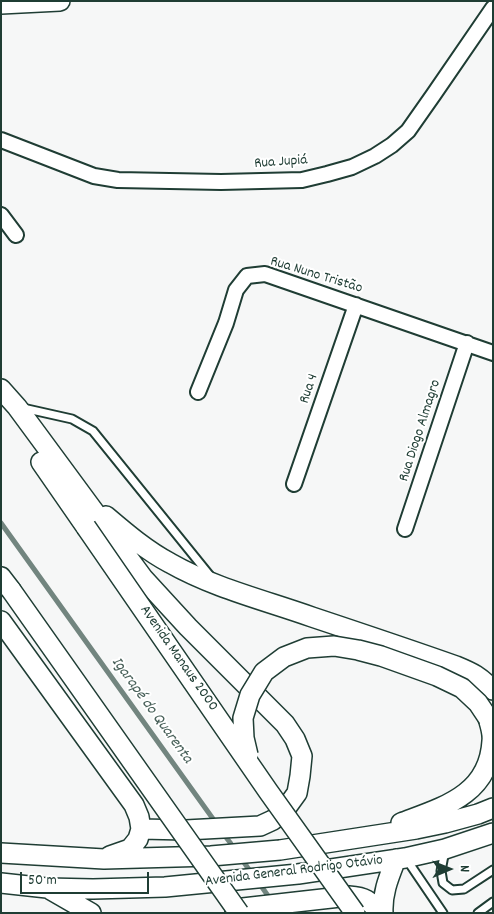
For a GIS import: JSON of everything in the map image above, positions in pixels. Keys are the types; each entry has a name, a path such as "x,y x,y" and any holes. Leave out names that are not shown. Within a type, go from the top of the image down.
{"main road":[{"path":"1,4 60,1"},
{"path":"1,389 9,406 83,497 143,578 285,724 295,739 302,756 297,793 284,811 273,820 260,826 186,830 142,829"},
{"name":"Avenida Manaus 2000","path":"9,406 86,526 268,791 355,913"},
{"path":"83,497 150,551 169,563 200,578 247,596 312,616 456,666 482,679 493,690"},
{"path":"6,584 239,911 306,900 349,896 361,897 369,901 382,913"},
{"path":"1,621 134,805 142,829 138,839 130,849 104,859"},
{"path":"250,764 244,738 243,718 250,695 264,672 284,657 307,648 334,646 358,650 437,676 462,688 478,703 488,718 493,739 488,762 478,782 466,794 446,806 361,838"},
{"name":"Avenida General Rodrigo Otávio","path":"1,853 104,859 211,856 280,850 446,823 493,808"},
{"name":"Avenida General Rodrigo Otávio","path":"1,883 47,888 165,887 298,874 445,849 493,833"},
{"path":"382,913 384,892 401,858"},
{"path":"47,888 91,913"}],"street":[{"name":"Rua Jupiá","path":"1,140 94,176 118,180 222,182 302,180 327,174 352,167 375,156 408,131 493,8"},
{"path":"1,215 16,235"},
{"name":"Rua Nuno Tristão","path":"198,392 226,323 236,290 247,276 265,274 493,353"},
{"name":"Rua 4","path":"294,484 356,305"},
{"name":"Rua Diogo Almagro","path":"405,529 467,344"}],"lane":[{"path":"9,406 72,419 93,431 217,585"},
{"path":"445,849 441,871 443,883 452,890 464,889 493,870"},
{"path":"401,858 442,913"},
{"path":"478,913 493,902"}],"waterway":[{"name":"Igarapé do Quarenta","path":"1,523 216,823"},
{"name":"Igarapé do Quarenta","path":"222,832 235,849"},
{"name":"Igarapé do Quarenta","path":"241,858 252,874"},
{"name":"Igarapé do Quarenta","path":"259,883 271,900"}]}
